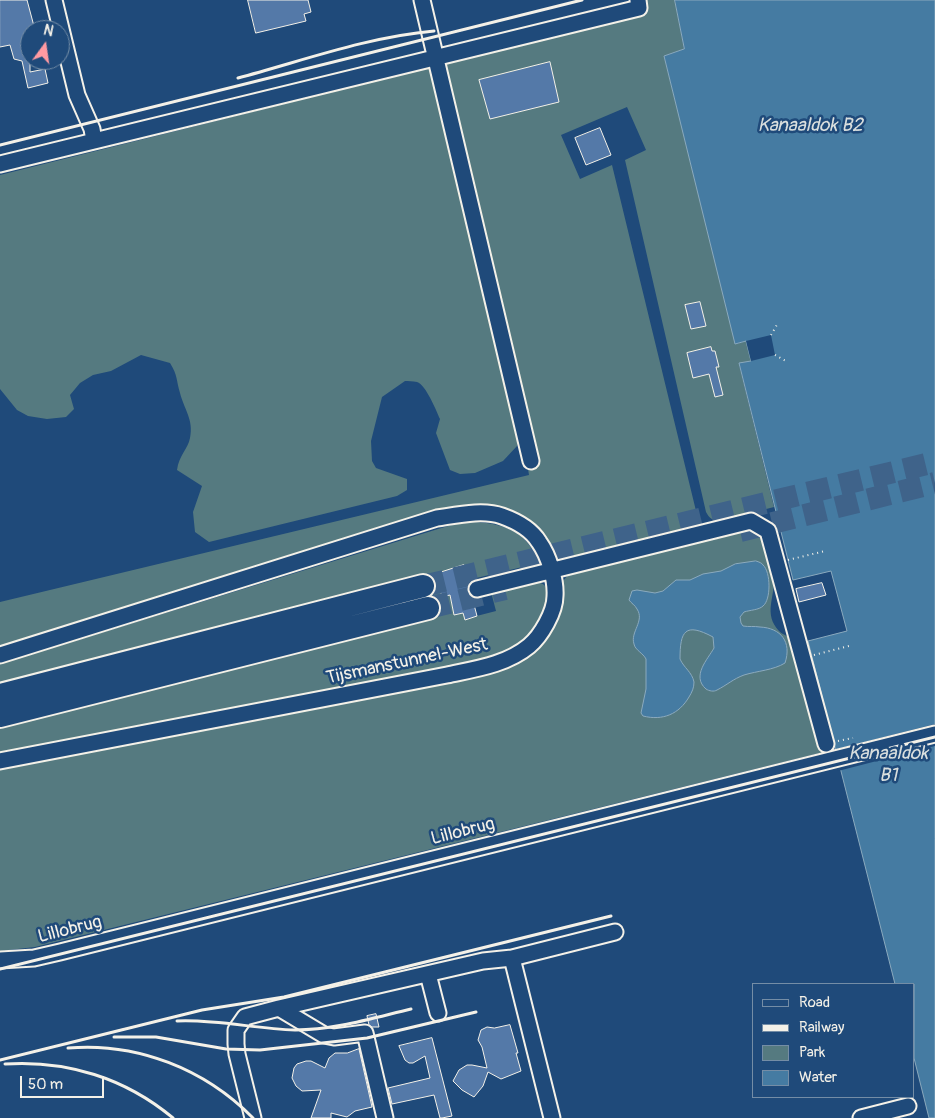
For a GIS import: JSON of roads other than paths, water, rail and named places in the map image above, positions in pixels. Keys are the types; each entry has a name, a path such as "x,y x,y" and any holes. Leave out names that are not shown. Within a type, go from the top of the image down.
{"highway":[{"path":"0,695 424,586"},
{"path":"0,716 428,608"}],"street":[{"path":"54,0 77,95 92,129 94,141"},
{"path":"422,0 532,462"},
{"path":"0,164 639,8 638,0"},
{"name":"Tijsmanstunnel-West","path":"0,656 437,518 471,513 500,515 524,527 539,541 548,559 556,598 548,622 529,646 506,661 447,675 0,761"},
{"path":"477,589 751,521 768,531 826,744"},
{"name":"Lillobrug","path":"0,960 29,958 54,953 935,734"},
{"path":"253,1118 236,1050 236,1030 246,1017 483,961 512,958 616,932"},
{"path":"512,958 552,1118"},
{"path":"428,974 438,1013"},
{"path":"279,1008 324,1035 339,1037 366,1033 385,1118"},
{"path":"861,1118 908,1106"}],"water":[{"name":"Kanaaldok B2","path":"675,0 935,0 935,1118 929,1118 915,1062 915,983 895,983 808,641 847,631 831,571 793,580 739,363 751,361 746,341 735,344 664,56 684,49"},
{"path":"756,561 763,564 766,569 769,579 768,598 761,607 744,612 740,617 741,623 743,626 767,628 779,633 786,643 787,655 785,663 771,669 744,675 716,691 706,689 700,679 700,673 714,648 713,637 704,632 690,630 683,636 680,659 692,675 694,682 690,695 680,708 670,715 657,718 643,716 641,713 646,689 646,659 636,648 633,640 639,622 639,613 629,600 632,591 655,593 663,591 676,580 690,580 703,574 721,571 735,564"}],"tunnel":[{"path":"423,586 935,462"},
{"path":"740,531 935,483"},
{"path":"428,608 505,589"}],"railway":[{"path":"0,145 582,0"},
{"path":"238,78 384,38 434,31"},
{"path":"0,969 935,737"},
{"path":"0,1060 202,1010 284,997 611,916"},
{"path":"177,1021 207,1021 295,1030 353,1023 411,1009"},
{"path":"114,1037 156,1037 226,1049 260,1050 367,1038 476,1012"},
{"path":"68,1048 94,1047 119,1050 168,1062 214,1086 253,1118"},
{"path":"5,1064 51,1065 94,1074 135,1092 173,1118"}],"water label":[{"name":"Kanaaldok B1","path":"888,765"}]}
